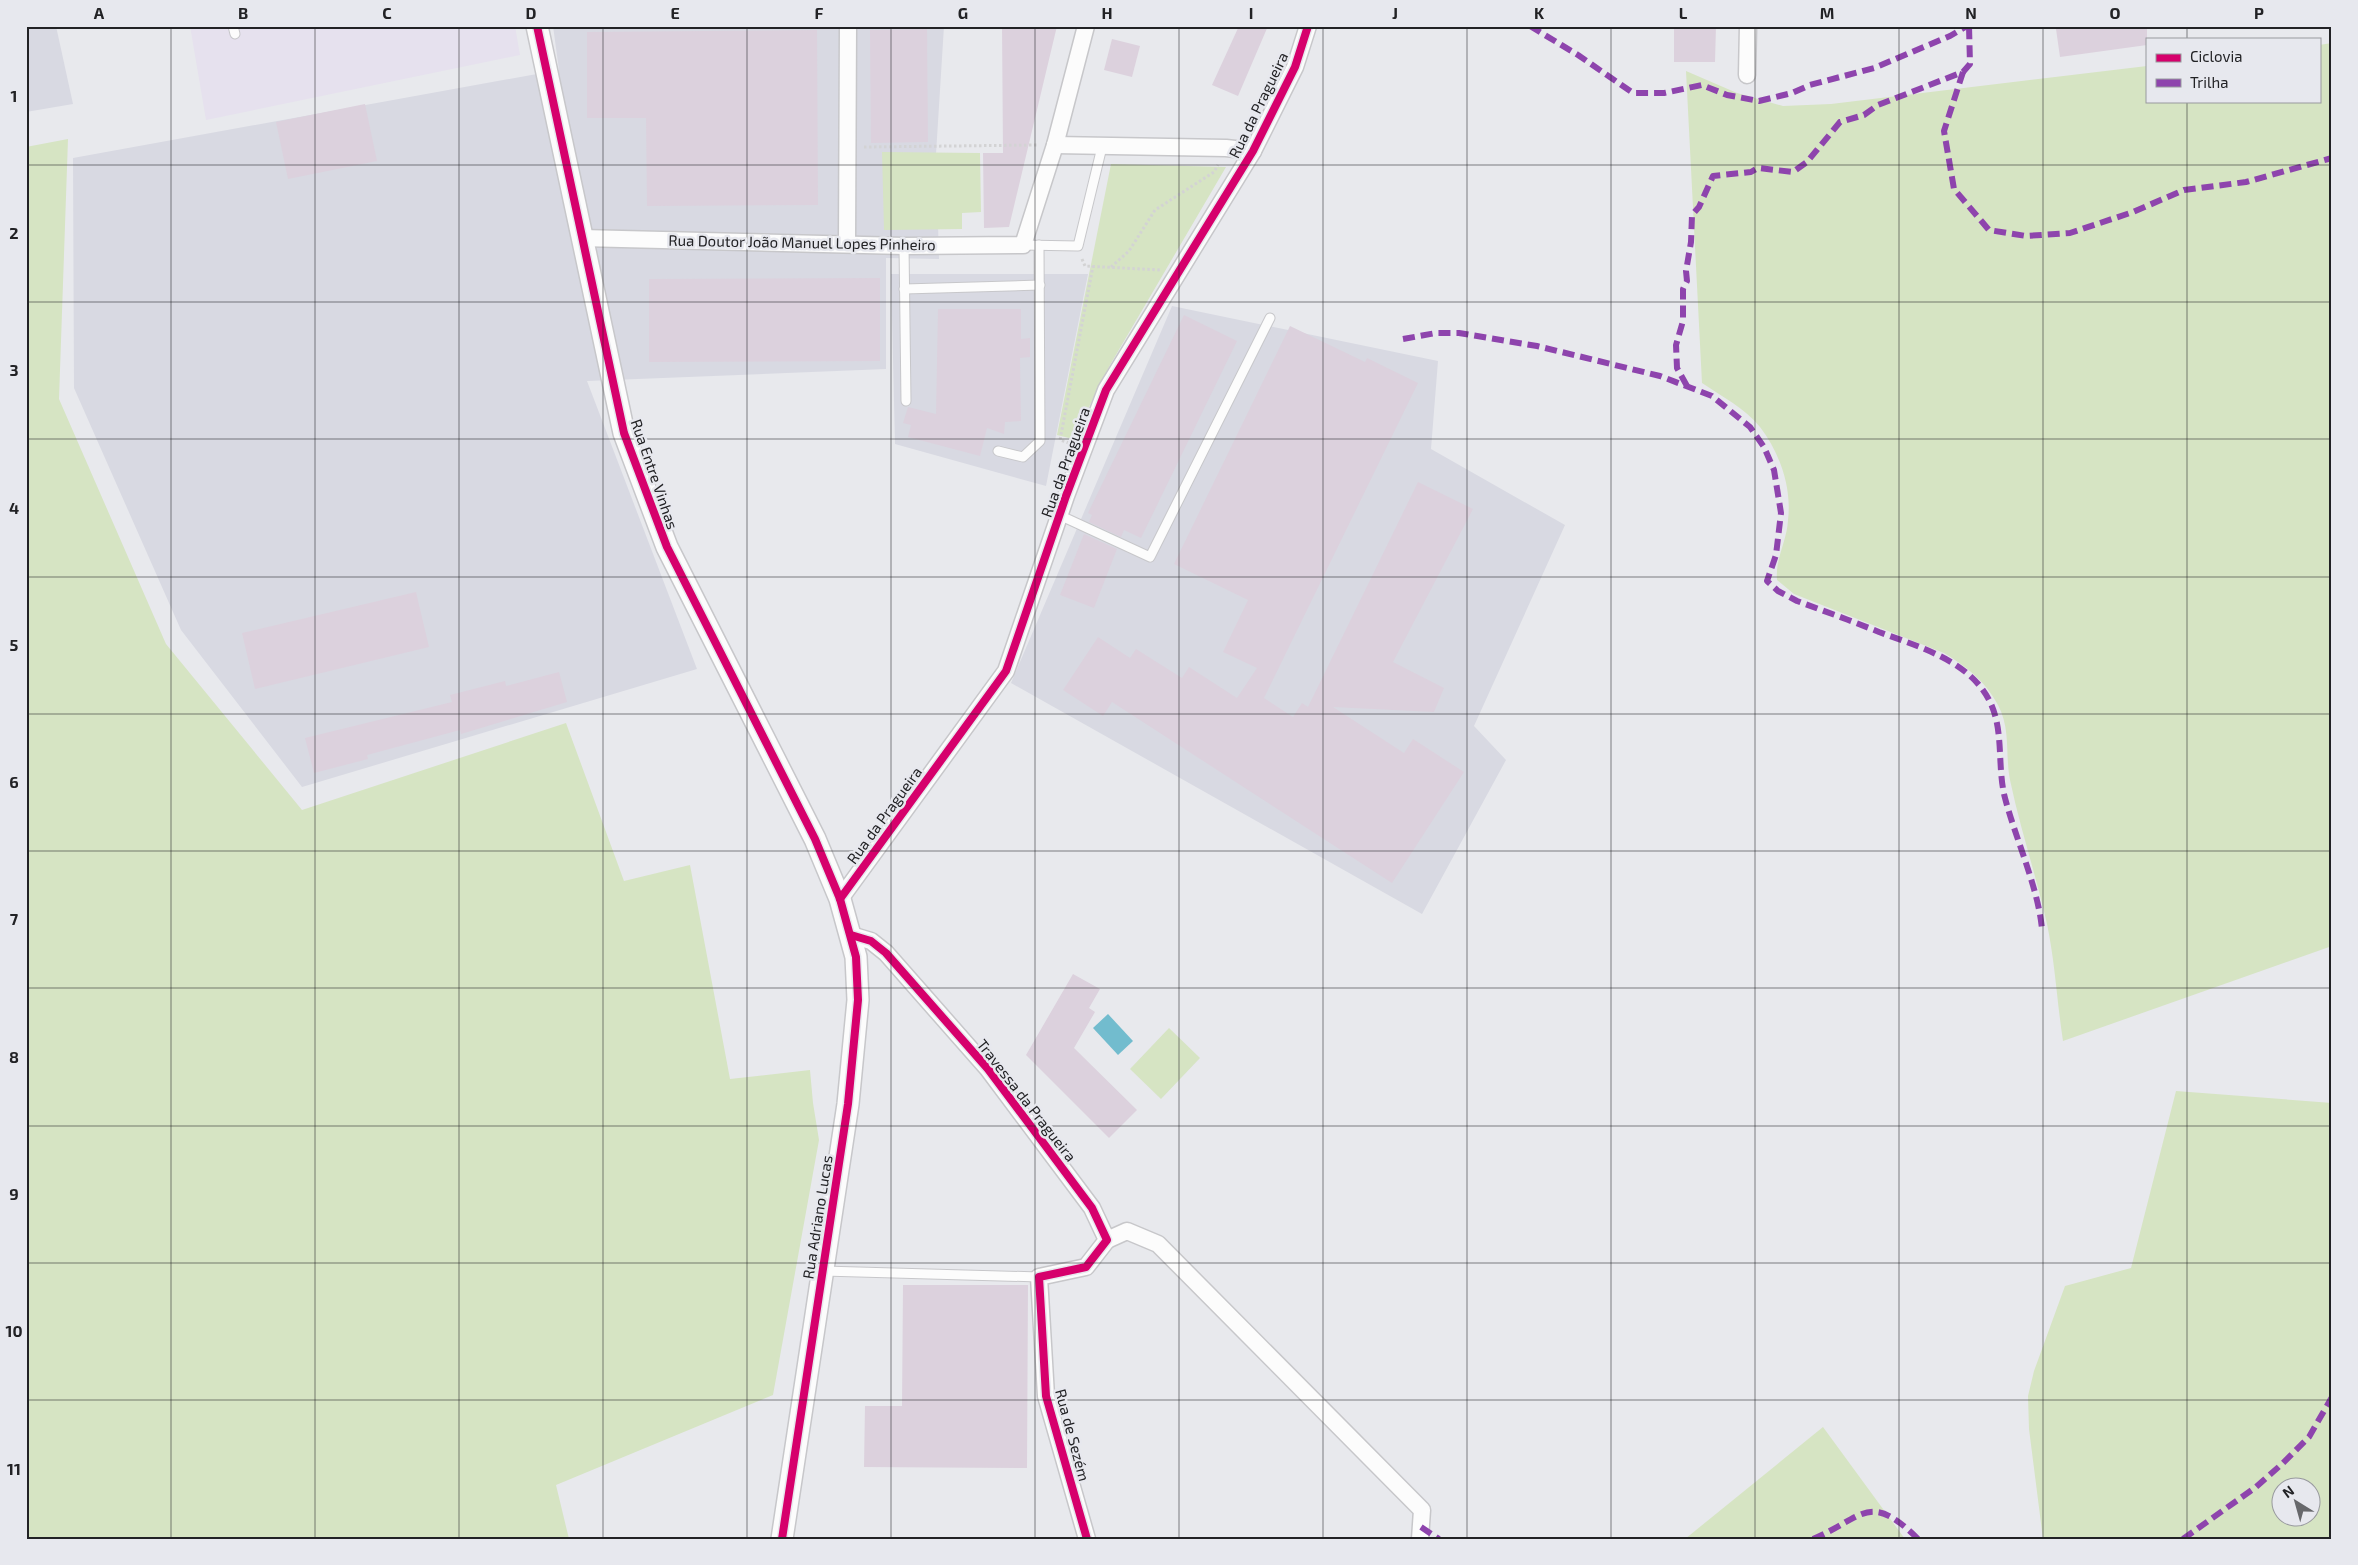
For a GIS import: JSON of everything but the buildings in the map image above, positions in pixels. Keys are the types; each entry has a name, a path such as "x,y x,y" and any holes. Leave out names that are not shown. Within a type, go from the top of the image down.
{"street":[{"name":"Rua Entre Vinhas","path":"537,26 624,433 663,538 815,839 840,899"},
{"path":"848,26 848,243"},
{"path":"1031,245 1086,26"},
{"name":"Rua da Pragueira","path":"840,899 1006,671 1059,516 1106,390 1253,151 1295,67 1308,26"},
{"path":"1747,75 1748,26"},
{"path":"1055,145 1226,148 1253,151"},
{"name":"Rua Doutor João Manuel Lopes Pinheiro","path":"581,238 848,243 904,246 1031,245"},
{"name":"Rua Adriano Lucas","path":"782,1539 848,1104 855,1042 858,1000 856,957 840,899"},
{"name":"Travessa da Pragueira","path":"851,935 871,941 886,953 988,1069 1092,1208 1107,1240"},
{"path":"1039,1277 1086,1267 1107,1240 1127,1231 1158,1244 1422,1510 1420,1539"},
{"name":"Rua de Sezém","path":"1039,1277 1046,1396 1087,1539"}],"lane":[{"path":"998,451 1023,456 1040,441 1040,285 1031,245 1078,246 1102,147"},
{"path":"904,246 906,401"},
{"path":"904,289 1040,285"},
{"path":"1059,516 1150,557 1270,318"},
{"path":"823,1271 1039,1277"}],"path":[{"path":"848,148 1055,145"},
{"path":"1110,267 1129,251 1155,210 1214,172 1226,148"},
{"path":"1078,246 1085,266 1178,271"},
{"path":"1084,449 1060,440 1093,266"}],"shaded area":[{"path":"26,26 56,26 73,104 26,112"},
{"path":"190,26 515,26 520,55 206,120"},
{"path":"553,26 944,26 936,154 939,259 886,258 886,369 587,381 697,669 302,787 181,630 74,388 73,158 559,70"},
{"path":"891,274 1088,274 1046,486 895,444"},
{"path":"1172,306 1438,361 1431,449 1565,525 1474,726 1506,760 1422,914 1011,683"}],"green space":[{"path":"2332,43 2332,946 2063,1041 2047,924 2018,816 2010,780 2005,723 1998,705 1988,689 1975,675 1944,653 1794,594 1777,580 1789,508 1786,483 1779,459 1767,437 1754,420 1740,408 1702,383 1686,71 1737,93 1783,106 1831,104 2146,66 2146,102 2320,102 2320,45"},
{"path":"68,139 59,399 166,644 302,810 566,723 624,881 690,865 730,1079 810,1070 819,1140 773,1395 556,1485 569,1539 26,1539 26,147"},
{"path":"882,152 980,153 981,212 962,213 962,229 884,230"},
{"path":"1111,164 1226,167 1110,365 1073,439 1057,435"},
{"path":"1169,1028 1200,1058 1161,1099 1130,1069"},
{"path":"2176,1091 2332,1103 2332,1539 2043,1539 2029,1429 2028,1396 2034,1371 2065,1286 2131,1268"},
{"path":"1823,1427 1905,1539 1685,1539"}],"water":[{"path":"1108,1014 1133,1041 1118,1055 1093,1028"}],"marked path":[{"path":"1530,26 1578,55 1633,93 1664,93 1702,85 1727,95 1759,101 1874,68 1950,36 1967,26"},
{"path":"1687,386 1677,368 1676,345 1683,321 1683,289 1687,281 1686,271 1691,242 1692,215 1699,207 1713,176 1751,172 1758,168 1793,172 1807,162 1840,122 1864,115 1878,105 1963,72 1970,64 1969,26"},
{"path":"1963,72 1944,131 1954,189 1989,230 2026,236 2070,233 2133,212 2184,190 2246,182 2332,158"},
{"path":"1403,339 1436,333 1459,333 1537,346 1660,376 1712,396 1750,427 1764,447 1774,470 1781,513 1776,555 1767,581 1778,591 1797,601 1927,650 1958,666 1982,689 1991,704 1998,727 2001,774 2005,798 2036,897 2042,929"},
{"path":"2183,1539 2256,1487 2282,1464 2309,1437 2332,1397"},
{"path":"1813,1539 1855,1517 1876,1512 1888,1515 1918,1539"},
{"path":"1421,1527 1439,1539"}],"cycle path":[{"path":"537,26 624,433 667,547 815,839 840,899 856,957 858,1000 848,1104 782,1539"},
{"path":"840,899 1006,671 1066,496 1106,390 1253,151 1295,67 1308,26"},
{"path":"851,935 871,941 886,953 988,1069 1092,1208 1107,1240 1086,1267 1039,1277 1046,1396 1087,1539"}]}
